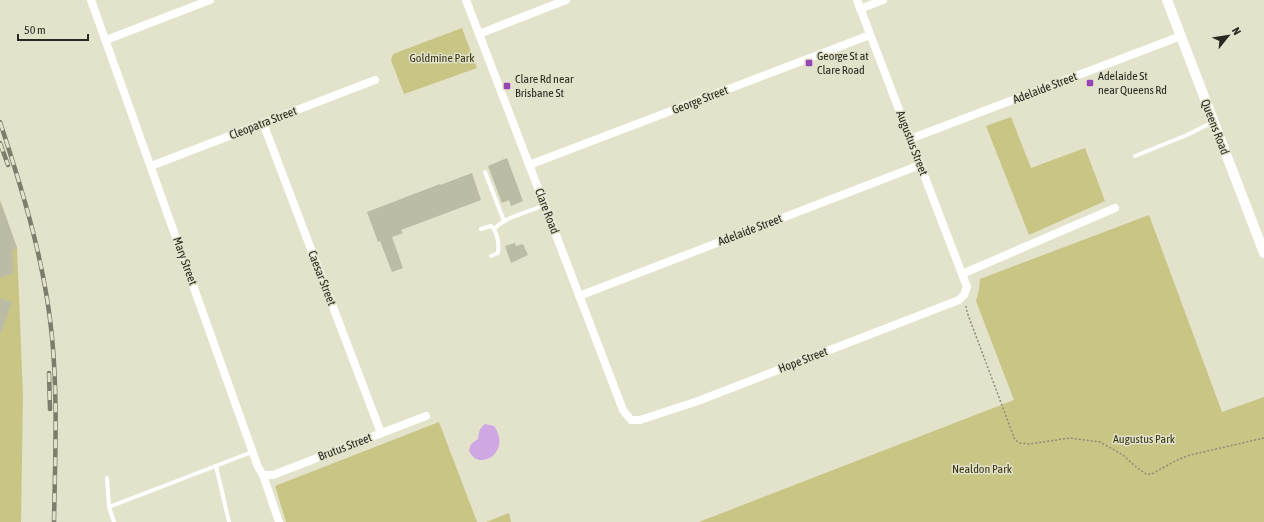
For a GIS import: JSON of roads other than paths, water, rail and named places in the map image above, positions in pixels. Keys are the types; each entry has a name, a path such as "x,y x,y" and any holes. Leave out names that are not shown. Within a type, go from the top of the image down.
{"street":[{"name":"Mary Street","path":"91,0 252,452 279,522"},
{"path":"106,40 207,0"},
{"name":"Clare Road","path":"466,0 623,410 631,420"},
{"path":"479,34 566,0"},
{"name":"Augustus Street","path":"857,0 962,274 965,291"},
{"path":"860,9 883,0"},
{"name":"Queens Road","path":"1167,0 1264,253"},
{"name":"George Street","path":"529,165 870,35"},
{"name":"Adelaide Street","path":"910,139 1181,36"},
{"name":"Cleopatra Street","path":"151,166 375,80"},
{"name":"Caesar Street","path":"263,124 381,433"},
{"name":"Adelaide Street","path":"579,296 920,165"},
{"path":"962,274 1115,208"},
{"name":"Hope Street","path":"631,420 640,420 698,401 958,300 965,291"},
{"name":"Brutus Street","path":"262,475 273,474 426,416"}],"lane":[{"path":"1135,156 1187,135 1213,122"},
{"path":"485,172 504,221"},
{"path":"494,229 504,221 545,205"},
{"path":"481,229 491,226 494,229 499,248 498,253 491,256"},
{"path":"109,507 252,452"},
{"path":"216,466 229,522"},
{"path":"107,478 109,507 114,522"}],"railway":[{"path":"0,122 25,201 39,255 49,309 55,383 56,429 54,522"},
{"path":"0,143 8,165"},
{"path":"49,373 50,409"}],"place":[{"name":"George St at Clare Road","path":"809,63"},
{"name":"Adelaide St near Queens Rd","path":"1090,83"},
{"name":"Clare Rd near Brisbane St","path":"507,86"}],"park label":[{"name":"Goldmine Park","path":"442,58"},
{"name":"Augustus Park","path":"1144,439"},
{"name":"Nealdon Park","path":"982,469"}]}
